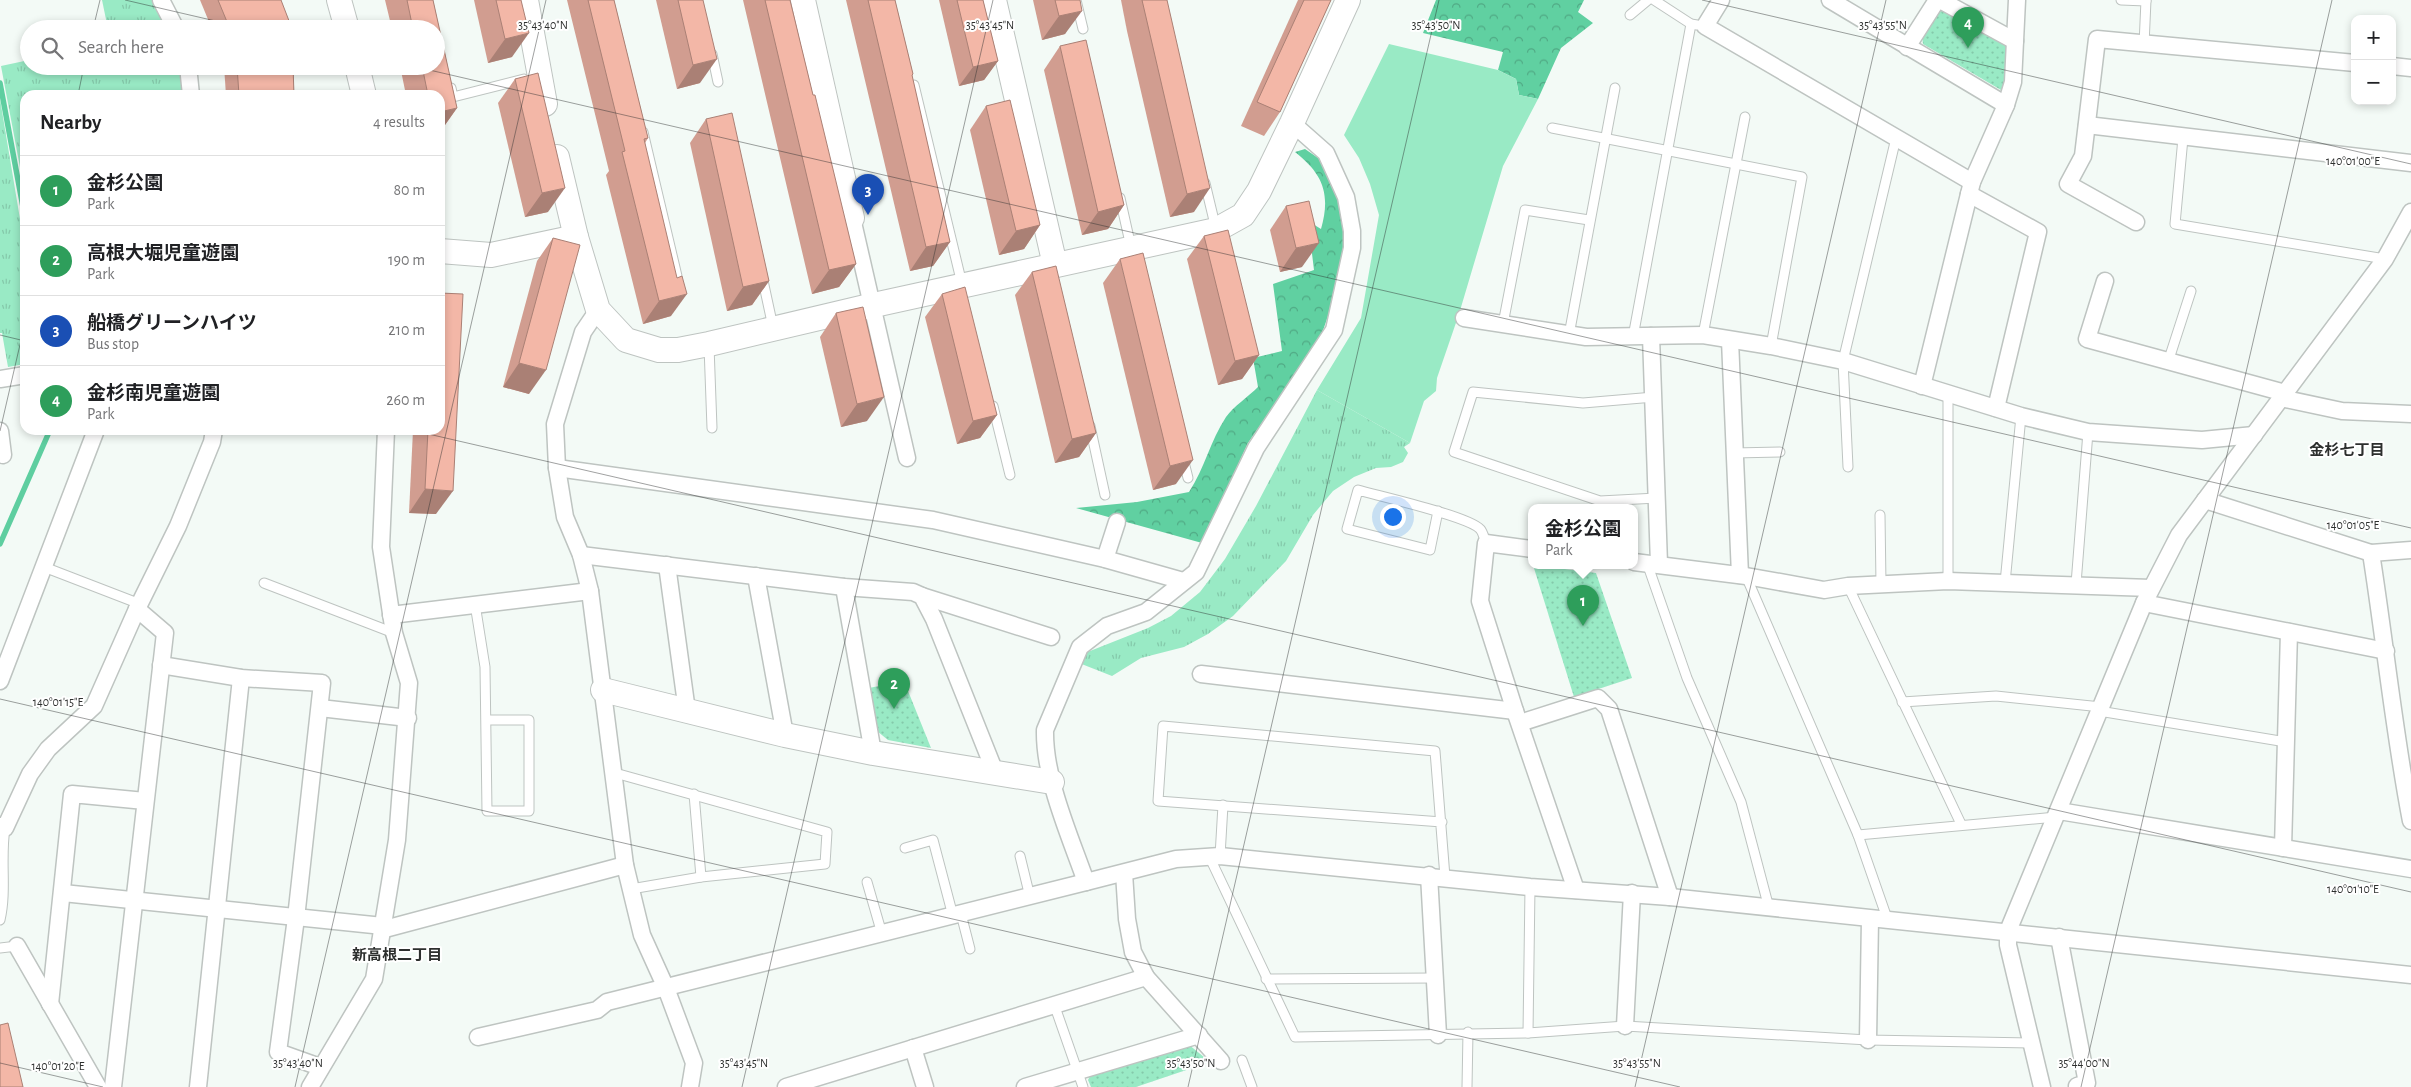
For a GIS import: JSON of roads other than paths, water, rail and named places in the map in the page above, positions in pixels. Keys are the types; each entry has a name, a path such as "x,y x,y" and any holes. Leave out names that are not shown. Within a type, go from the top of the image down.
{"street":[{"path":"161,0 171,20"},
{"path":"339,0 344,20"},
{"path":"526,0 538,75 550,128 576,237 598,310 626,340 659,350 678,350 709,344 874,305 964,291 1217,235 1243,215 1258,191 1292,123 1348,0"},
{"path":"802,0 874,305 907,458"},
{"path":"994,0 1056,270"},
{"path":"1721,0 1698,25 1896,138 2038,232 1996,408"},
{"path":"1830,0 2006,105"},
{"path":"1908,47 1938,0 2015,41"},
{"path":"1922,386 1970,188 2006,105 2013,82 2017,0"},
{"path":"2136,222 2068,184 2083,156 2096,39 2351,63"},
{"path":"2396,66 2411,68"},
{"path":"189,75 190,90"},
{"path":"359,75 363,90"},
{"path":"1086,882 1052,782 1045,743 1045,730 1080,647 1107,626 1146,612 1196,572 1256,448 1334,330 1348,272 1352,231 1346,197 1326,153 1292,123"},
{"path":"2087,125 2184,138 2411,163"},
{"path":"2042,1087 2008,945 2008,931 2148,595 2179,535 2385,259 2411,212"},
{"path":"445,252 491,255 576,237"},
{"path":"2105,281 2087,340 2342,412 2411,414"},
{"path":"598,310 583,332 555,424 557,468 565,517 581,555 590,591 624,865 642,935 666,988 694,1063 690,1087"},
{"path":"1464,318 1586,337 1703,335 1771,346 1843,361 2021,416 2088,432 2202,440 2254,435"},
{"path":"1651,336 1657,498 1647,563 1743,576 1824,590 1848,586 1948,581 2076,584 2148,595 2288,632 2386,651"},
{"path":"1730,340 1734,453 1743,576"},
{"path":"0,379 20,376"},
{"path":"0,431 4,455"},
{"path":"0,681 94,435"},
{"path":"2,827 30,774 48,749 94,706 139,606 178,526 213,435"},
{"path":"310,1087 320,1067 374,979 397,840 408,718 409,683 390,616 381,548 386,435"},
{"path":"557,468 933,520 1105,559 1183,581"},
{"path":"2205,500 2371,553 2411,550"},
{"path":"1105,559 1117,522"},
{"path":"1528,548 1486,543 1480,601 1576,890"},
{"path":"2371,553 2400,762 2411,822"},
{"path":"581,555 844,587 913,592 1051,637"},
{"path":"667,565 687,711"},
{"path":"756,576 785,735"},
{"path":"844,587 873,753"},
{"path":"390,616 590,591"},
{"path":"922,596 934,619 995,772"},
{"path":"114,1087 165,633 139,606"},
{"path":"2283,848 2288,632"},
{"path":"161,665 240,678 322,683 296,918 278,1052 320,1067"},
{"path":"1201,674 1517,717 1598,698 1609,709 1670,897"},
{"path":"198,1087 240,678"},
{"path":"603,690 785,735 873,753 1052,782"},
{"path":"320,708 408,718"},
{"path":"50,1004 72,794 145,801"},
{"path":"2058,814 2411,869"},
{"path":"478,1037 597,1010 607,1002 1176,859 1215,856 1437,876 1530,887 1632,893 1888,921 2008,931 2411,975"},
{"path":"63,893 382,928 624,865"},
{"path":"1124,873 1133,952 1146,977 1222,1061"},
{"path":"1437,876 1435,978 1438,1035"},
{"path":"1624,1026 1632,893"},
{"path":"1868,1040 1870,919"},
{"path":"2059,937 2087,1083 2077,1086"},
{"path":"17,946 98,1087"},
{"path":"788,1087 1146,977"},
{"path":"1025,1087 1080,1080 1199,1035"},
{"path":"913,1048 925,1087"}],"lane":[{"path":"1076,0 1083,29"},
{"path":"1630,15 1648,0"},
{"path":"1633,337 1668,151 1698,25 1654,0"},
{"path":"2121,0 2146,0 2144,44"},
{"path":"710,46 718,82"},
{"path":"449,80 453,97 538,75"},
{"path":"912,76 964,291"},
{"path":"1569,335 1615,88"},
{"path":"1703,335 1745,117"},
{"path":"641,124 677,276"},
{"path":"1552,128 1802,178 1771,346"},
{"path":"1848,468 1843,361 1896,138"},
{"path":"2184,138 2175,224 2385,259"},
{"path":"1203,172 1217,235"},
{"path":"1119,191 1133,253"},
{"path":"1503,324 1525,210 1589,220"},
{"path":"760,264 774,330"},
{"path":"2168,362 2191,291"},
{"path":"709,344 712,428"},
{"path":"1654,397 1583,403 1474,392 1454,452 1600,501 1657,498"},
{"path":"1948,394 1948,581"},
{"path":"991,400 1010,475"},
{"path":"2005,583 2021,416"},
{"path":"1089,418 1106,494"},
{"path":"2076,584 2088,432"},
{"path":"1181,450 1188,478"},
{"path":"1734,453 1780,452"},
{"path":"1438,512 1430,550 1347,529 1358,490 1438,512 1475,525 1481,530 1486,543"},
{"path":"1880,515 1881,584"},
{"path":"1647,563 1687,678 1741,802 1769,908"},
{"path":"44,567 139,606"},
{"path":"1743,576 1858,835 1888,921"},
{"path":"264,583 394,632"},
{"path":"1848,586 1961,824"},
{"path":"475,604 485,667 487,811 528,811 529,720 486,720"},
{"path":"1902,702 1996,696 2100,709 2286,742"},
{"path":"1437,876 1442,822 1435,751 1163,726 1158,801 1442,822"},
{"path":"614,773 827,832 825,864 702,877 631,889"},
{"path":"694,794 702,877"},
{"path":"1223,805 1215,856 1266,979 1295,1037 1438,1035 1468,1032 1528,1033 1580,1031 1624,1026 1868,1040 2031,1044"},
{"path":"1858,835 2058,814"},
{"path":"0,920 4,902 1,849 2,827"},
{"path":"905,848 933,840 970,949"},
{"path":"1020,856 1030,897"},
{"path":"867,882 882,934"},
{"path":"1528,1033 1530,887"},
{"path":"0,948 17,946"},
{"path":"1266,979 1435,978"},
{"path":"1054,1004 1080,1080"},
{"path":"1467,1087 1468,1032"},
{"path":"1242,1060 1252,1087"}],"waterway":[{"path":"0,83 20,191"},
{"path":"0,544 48,435"}],"place":[{"name":"金杉南児童遊園","path":"1968,48"},
{"name":"船橋グリーンハイツ","path":"868,215"},
{"name":"金杉公園","path":"1583,626"},
{"name":"高根大堀児童遊園","path":"894,709"}],"district":[{"name":"金杉七丁目","path":"2347,450"},
{"name":"新高根二丁目","path":"397,955"}]}
